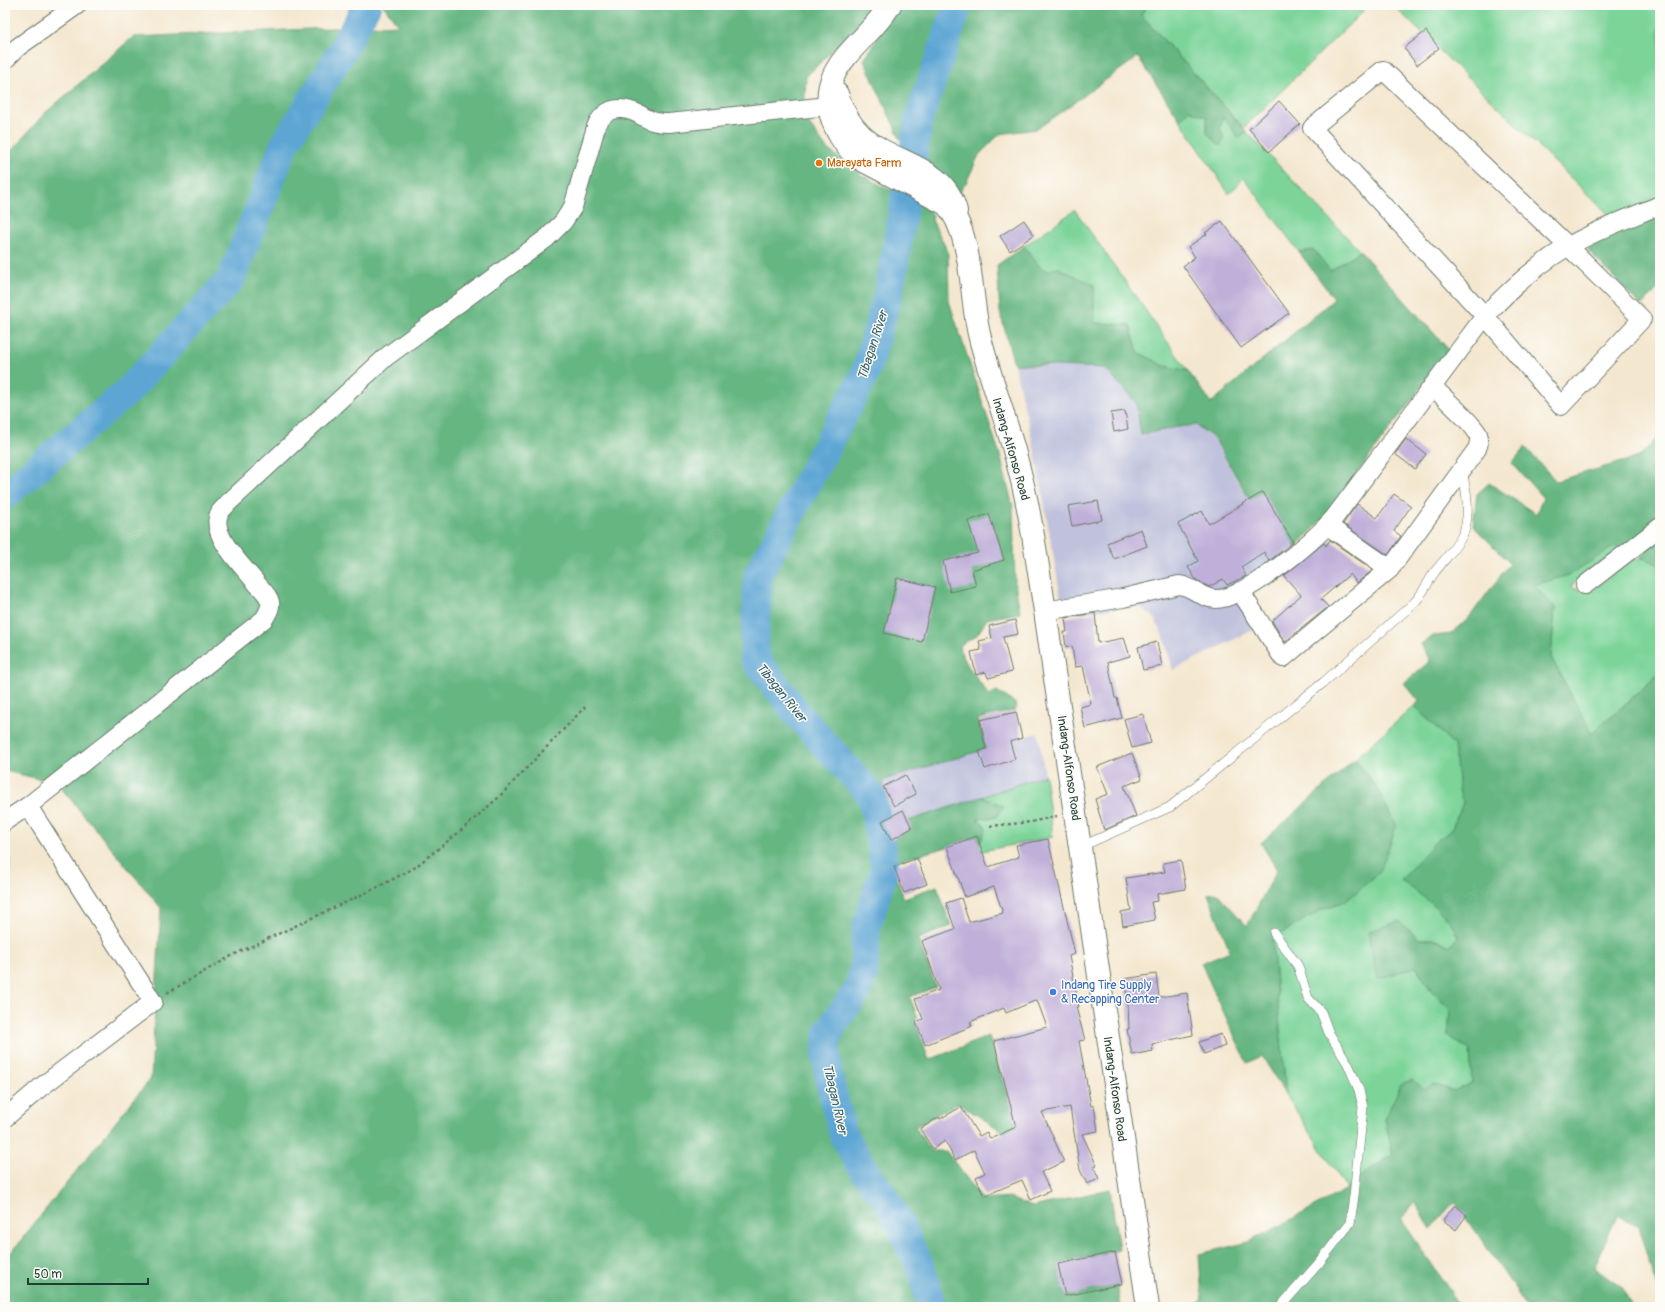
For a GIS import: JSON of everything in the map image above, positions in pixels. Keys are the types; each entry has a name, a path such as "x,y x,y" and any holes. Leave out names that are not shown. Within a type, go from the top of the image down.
{"main road":[{"name":"Indang-Alfonso Road","path":"890,5 836,70 829,84 828,106 835,125 845,144 858,157 872,155 933,186 949,207 962,235 968,256 980,338 993,388 1024,486 1045,611 1148,1307"},
{"name":"Indang-Alfonso Road","path":"836,70 834,83 839,99 847,116 862,136 872,155"}],"street":[{"path":"5,60 18,47 77,5"},
{"path":"1383,70 1568,246 1642,319 1561,406 1485,316 1312,128 1383,70"},
{"path":"5,821 28,806 264,619 270,611 270,602 265,592 224,543 219,532 218,521 220,513 228,503 386,357 547,238 563,222 573,207 598,121 605,113 614,109 624,109 652,121 669,123 828,106"},
{"path":"1045,611 1123,598 1179,585 1187,587 1199,595 1210,599 1224,598 1240,591 1291,558 1328,526 1485,316 1522,280 1568,246 1660,205"},
{"path":"1240,591 1283,658 1390,569 1478,445 1478,434 1471,425 1432,386"},
{"path":"1328,526 1390,569"},
{"path":"1585,585 1660,528"},
{"path":"5,1118 41,1088 153,1002 28,806"}],"lane":[{"path":"1080,847 1170,807 1324,682 1414,603 1424,592 1434,574 1461,539 1465,530 1467,497 1466,484 1461,470"},
{"path":"5,852 5,866"},
{"path":"1274,933 1298,966 1308,998 1320,1012 1329,1033 1348,1064 1359,1090 1363,1107 1350,1223 1280,1307"}],"path":[{"path":"153,1002 231,956 374,889 414,868 458,833 498,798 585,707"},
{"path":"990,826 1048,819 1075,811"}],"shaded area":[{"path":"1014,364 1105,368 1136,403 1141,435 1177,427 1196,425 1213,438 1249,500 1263,492 1296,547 1230,590 1257,628 1173,670 1164,638 1154,617 1138,606 1064,615 1035,452"},
{"path":"1038,733 1045,775 909,821 912,828 891,840 879,833 884,780"}],"green space":[{"path":"383,5 872,5 862,21 806,77 804,117 827,149 863,176 928,209 933,215 932,220 948,252 949,301 1000,455 1013,507 1015,583 1020,613 987,619 977,635 962,644 959,648 968,666 989,695 997,691 1015,703 1016,710 978,719 986,749 884,780 879,833 891,840 912,828 908,821 981,797 1004,806 997,817 977,819 984,824 986,830 979,843 977,836 947,847 890,863 904,898 937,886 951,926 918,939 936,987 910,997 918,1018 914,1020 929,1060 989,1036 1017,1129 1005,1133 958,1103 915,1127 931,1151 946,1151 983,1200 1009,1198 1033,1207 1110,1189 1119,1250 1058,1264 1065,1296 1117,1285 1121,1307 5,1307 5,1260 151,1078 161,908 57,783 5,771 5,158 44,114 133,37 398,25"},
{"path":"897,5 1147,5 1141,15 1247,132 1239,138 1223,117 1220,128 1224,139 1220,146 1207,133 1207,117 1189,110 1180,120 1138,57 1037,129 1000,134 979,155 966,183 956,197 913,154 915,144 900,139 864,60"},
{"path":"1147,5 1369,5 1244,128 1141,15"},
{"path":"1393,5 1660,5 1660,198 1612,218"},
{"path":"1189,110 1207,117 1207,133 1220,128 1223,117 1239,138 1247,132 1360,251 1330,271 1314,250 1299,252 1244,178 1229,194 1180,120"},
{"path":"1075,210 1188,371 1164,366 1138,352 1130,325 1094,323 1048,271 1039,266 1024,246"},
{"path":"1660,214 1660,287 1641,306 1587,249 1613,235"},
{"path":"1024,246 1039,266 1048,271 1056,267 1094,285 1094,323 1130,325 1138,352 1164,366 1188,371 1211,403 1334,299 1299,252 1314,250 1330,271 1360,251 1449,350 1323,519 1296,547 1263,492 1250,500 1214,438 1196,425 1177,427 1141,435 1136,403 1105,368 1014,364 1000,312 997,265"},
{"path":"1660,435 1660,565 1615,546 1569,575 1533,585 1555,607 1551,657 1592,734 1660,673 1660,1297 1638,1227 1617,1216 1594,1268 1621,1287 1633,1307 1527,1307 1455,1201 1431,1228 1415,1202 1401,1219 1459,1304 1457,1307 1191,1307 1202,1301 1199,1254 1249,1242 1347,1189 1373,1167 1393,1155 1385,1119 1401,1084 1412,1080 1425,1089 1434,1084 1453,1091 1472,1083 1470,1050 1448,1036 1450,1010 1431,990 1416,967 1377,979 1368,932 1399,921 1419,939 1433,939 1450,946 1458,937 1451,922 1431,903 1401,880 1435,842 1451,831 1463,803 1459,790 1454,745 1414,706 1419,701 1404,683 1430,661 1421,644 1433,636 1451,634 1468,619 1510,563 1473,526 1477,494 1489,483 1536,514 1543,498 1512,463 1525,447 1556,481 1639,457"},
{"path":"1615,545 1620,548 1570,587 1590,593 1628,561 1643,558 1660,565 1660,673 1592,734 1551,657 1555,607 1533,585 1569,575"},
{"path":"1414,706 1455,745 1459,790 1463,803 1451,831 1435,842 1431,903 1451,922 1458,937 1450,946 1433,939 1419,939 1399,921 1416,967 1431,990 1450,1010 1448,1036 1470,1050 1472,1083 1453,1091 1434,1084 1385,1119 1393,1155 1373,1167 1347,1189 1286,1095 1272,939 1322,909 1346,901 1379,791 1355,759"},
{"path":"1355,759 1379,791 1396,827 1380,872 1346,901 1322,909 1272,939 1286,1095 1262,1056 1247,1063 1201,963 1230,951 1208,894 1217,893 1247,926 1277,870 1261,843"},
{"path":"1045,775 1053,837 982,851 979,843 983,838 977,819 996,817 1003,806 981,797"}],"building":[{"path":"1426,31 1439,48 1417,65 1404,48"},
{"path":"1279,101 1300,124 1269,152 1249,129"},
{"path":"1024,220 1034,235 1010,251 1000,236"},
{"path":"1222,221 1289,313 1241,348 1183,266 1195,257 1188,247 1207,234 1205,233"},
{"path":"1125,411 1128,429 1114,432 1111,413"},
{"path":"1406,439 1426,454 1415,469 1395,454"},
{"path":"1263,492 1293,542 1269,561 1264,552 1241,567 1246,576 1227,585 1223,579 1209,587 1196,580 1188,567 1198,561 1178,524 1202,511 1209,524"},
{"path":"1394,494 1411,506 1394,531 1401,536 1388,555 1343,524 1357,504 1377,518"},
{"path":"1098,501 1102,520 1072,526 1068,506"},
{"path":"989,514 1004,560 972,570 976,586 950,592 943,561 978,553 968,521"},
{"path":"1141,529 1147,546 1114,559 1107,543"},
{"path":"1330,540 1373,570 1357,583 1350,574 1321,599 1328,607 1285,642 1272,621 1301,595 1284,576 1324,543 1326,546"},
{"path":"897,578 935,587 922,642 884,633"},
{"path":"1095,613 1098,643 1124,638 1130,656 1108,662 1115,698 1117,698 1122,718 1085,728 1080,707 1091,704 1083,666 1075,667 1072,646 1066,647 1064,632 1067,632 1065,618"},
{"path":"1015,620 1018,634 1003,637 1012,672 988,678 986,672 976,675 971,652 981,650 979,641 992,638 989,626"},
{"path":"1157,642 1162,666 1143,670 1138,647"},
{"path":"1016,712 1022,738 1010,742 1015,759 985,769 979,751 986,749 980,720"},
{"path":"1143,714 1151,743 1132,748 1124,719"},
{"path":"1132,753 1142,779 1124,786 1136,816 1104,830 1095,799 1108,794 1097,767"},
{"path":"905,775 916,794 894,806 883,787"},
{"path":"903,810 912,828 891,840 882,821"},
{"path":"977,836 988,867 1019,857 1016,845 1048,839 1075,954 1069,956 1079,1007 1076,1007 1085,1040 1079,1041 1091,1106 1094,1106 1098,1131 1082,1134 1097,1166 1094,1167 1099,1179 1087,1184 1080,1170 1070,1107 1042,1112 1064,1162 1041,1172 1050,1191 1031,1200 1022,1180 984,1196 976,1177 985,1173 974,1150 955,1160 945,1141 933,1149 920,1129 939,1117 940,1119 961,1107 979,1136 987,1132 990,1139 1016,1127 994,1041 1047,1027 1037,1000 1006,1013 1004,1008 970,1022 972,1026 925,1045 916,1022 923,1019 915,999 939,990 922,941 955,929 946,903 961,898 969,922 1003,913 994,887 965,897 947,847"},
{"path":"917,858 927,884 904,893 894,867"},
{"path":"1181,860 1186,889 1157,894 1158,901 1151,902 1155,920 1123,926 1121,912 1131,910 1126,878 1165,872 1163,863"},
{"path":"1156,974 1159,997 1187,993 1193,1035 1152,1044 1153,1051 1132,1055 1127,1029 1129,1029 1128,1004 1124,979"},
{"path":"1221,1034 1225,1046 1204,1054 1199,1042"},
{"path":"1455,1205 1467,1215 1456,1230 1443,1220"},
{"path":"1115,1252 1122,1284 1065,1296 1058,1264"}],"waterway":[{"path":"5,495 128,391 231,279 285,143 341,53 367,5"},
{"name":"Tibagan River","path":"932,1307 921,1268 889,1203 864,1171 843,1134 829,1079 826,1052 828,1032 857,991 864,972 866,928 885,867 872,796 801,718 754,658 758,575 865,374 890,287 919,118 958,5"}],"place":[{"name":"Marayata Farm","path":"819,163"},
{"name":"Indang Tire Supply & Recapping Center","path":"1053,992"}]}
